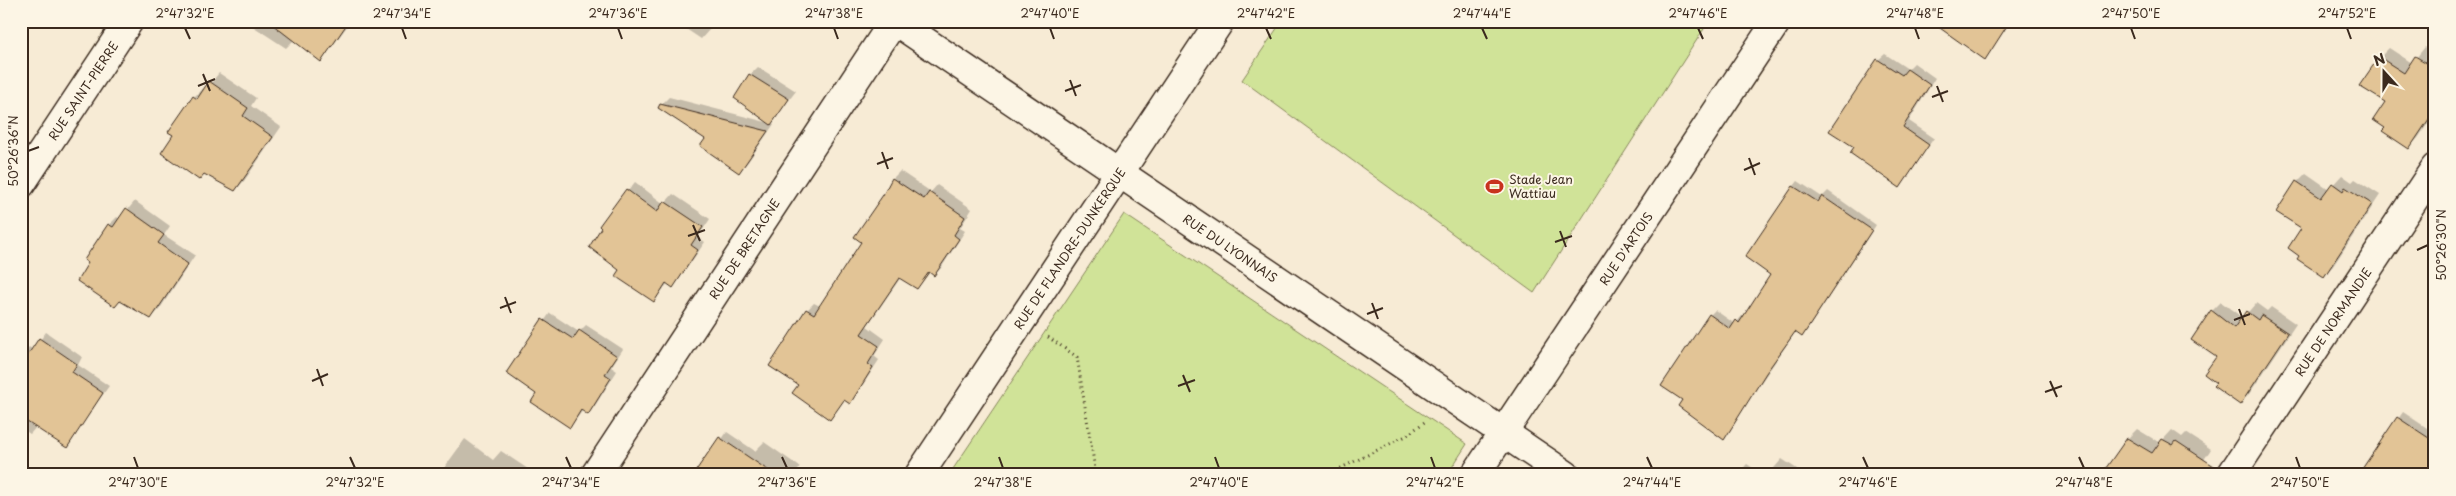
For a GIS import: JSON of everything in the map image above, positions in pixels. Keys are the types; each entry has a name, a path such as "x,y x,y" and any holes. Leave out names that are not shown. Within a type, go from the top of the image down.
{"street":[{"name":"RUE SAINT-PIERRE","path":"21,184 130,21"},
{"name":"RUE DU LYONNAIS","path":"894,21 1566,475"},
{"name":"RUE DE BRETAGNE","path":"595,475 894,21"},
{"name":"RUE DE FLANDRE-DUNKERQUE","path":"919,475 1220,21"},
{"name":"RUE D'ARTOIS","path":"1475,475 1777,21"},
{"name":"RUE DE NORMANDIE","path":"2231,475 2435,168"}],"path":[{"path":"1022,320 1077,357 1096,475"},
{"path":"1326,475 1406,436 1454,400"}],"green space":[{"name":"Stade Jean Wattiau","path":"1282,21 1709,21 1534,293 1242,80"},
{"path":"1124,214 1467,444 1447,475 949,475"}],"building":[{"path":"268,21 349,21 321,62"},
{"path":"1930,21 2010,21 1985,60"},
{"path":"2415,56 2435,68 2435,110 2409,149 2382,131 2385,128 2373,120 2385,102 2359,86 2379,57 2404,73"},
{"path":"1877,59 1902,75 1907,69 1930,85 1903,127 1929,145 1900,188 1850,153 1854,147 1829,131"},
{"path":"749,74 789,99 771,125 734,98"},
{"path":"209,81 248,108 243,116 273,137 235,191 204,174 199,180 161,153 173,135 168,132 193,96 197,99"},
{"path":"660,104 768,131 739,173 700,146 705,139 658,108"},
{"path":"892,178 924,199 929,192 965,217 954,235 959,239 934,276 929,272 917,289 899,278 861,334 879,346 868,364 873,367 850,404 844,400 830,420 792,393 798,385 769,366 806,309 814,314 861,242 854,237 883,195"},
{"path":"2296,181 2321,198 2332,183 2343,191 2345,187 2372,204 2324,277 2297,259 2299,256 2288,248 2301,228 2276,212"},
{"path":"1793,186 1818,202 1822,196 1872,230 1802,337 1795,332 1766,373 1724,440 1678,406 1682,400 1661,386 1709,314 1730,329 1736,320 1739,323 1770,275 1745,257"},
{"path":"626,189 657,212 664,201 703,227 691,245 698,250 673,288 666,283 654,302 615,276 619,270 589,247 601,228 599,226"},
{"path":"126,208 164,235 158,243 188,264 151,319 120,301 115,307 77,281 88,263 84,260 108,224 113,227"},
{"path":"2211,310 2234,328 2246,311 2258,320 2261,315 2288,333 2240,405 2213,386 2216,383 2204,374 2216,357 2191,340"},
{"path":"542,319 573,339 579,330 617,356 605,374 611,378 588,415 581,410 570,428 531,402 536,394 506,373"},
{"path":"39,338 77,364 72,372 103,393 67,448 21,418 21,365"},
{"path":"2397,417 2435,442 2435,475 2358,475"},
{"path":"719,437 775,475 693,475"},
{"path":"2127,438 2152,453 2162,439 2173,445 2176,441 2217,468 2215,475 2101,475"}],"place":[{"name":"Stade Jean Wattiau","path":"1495,186"}]}
